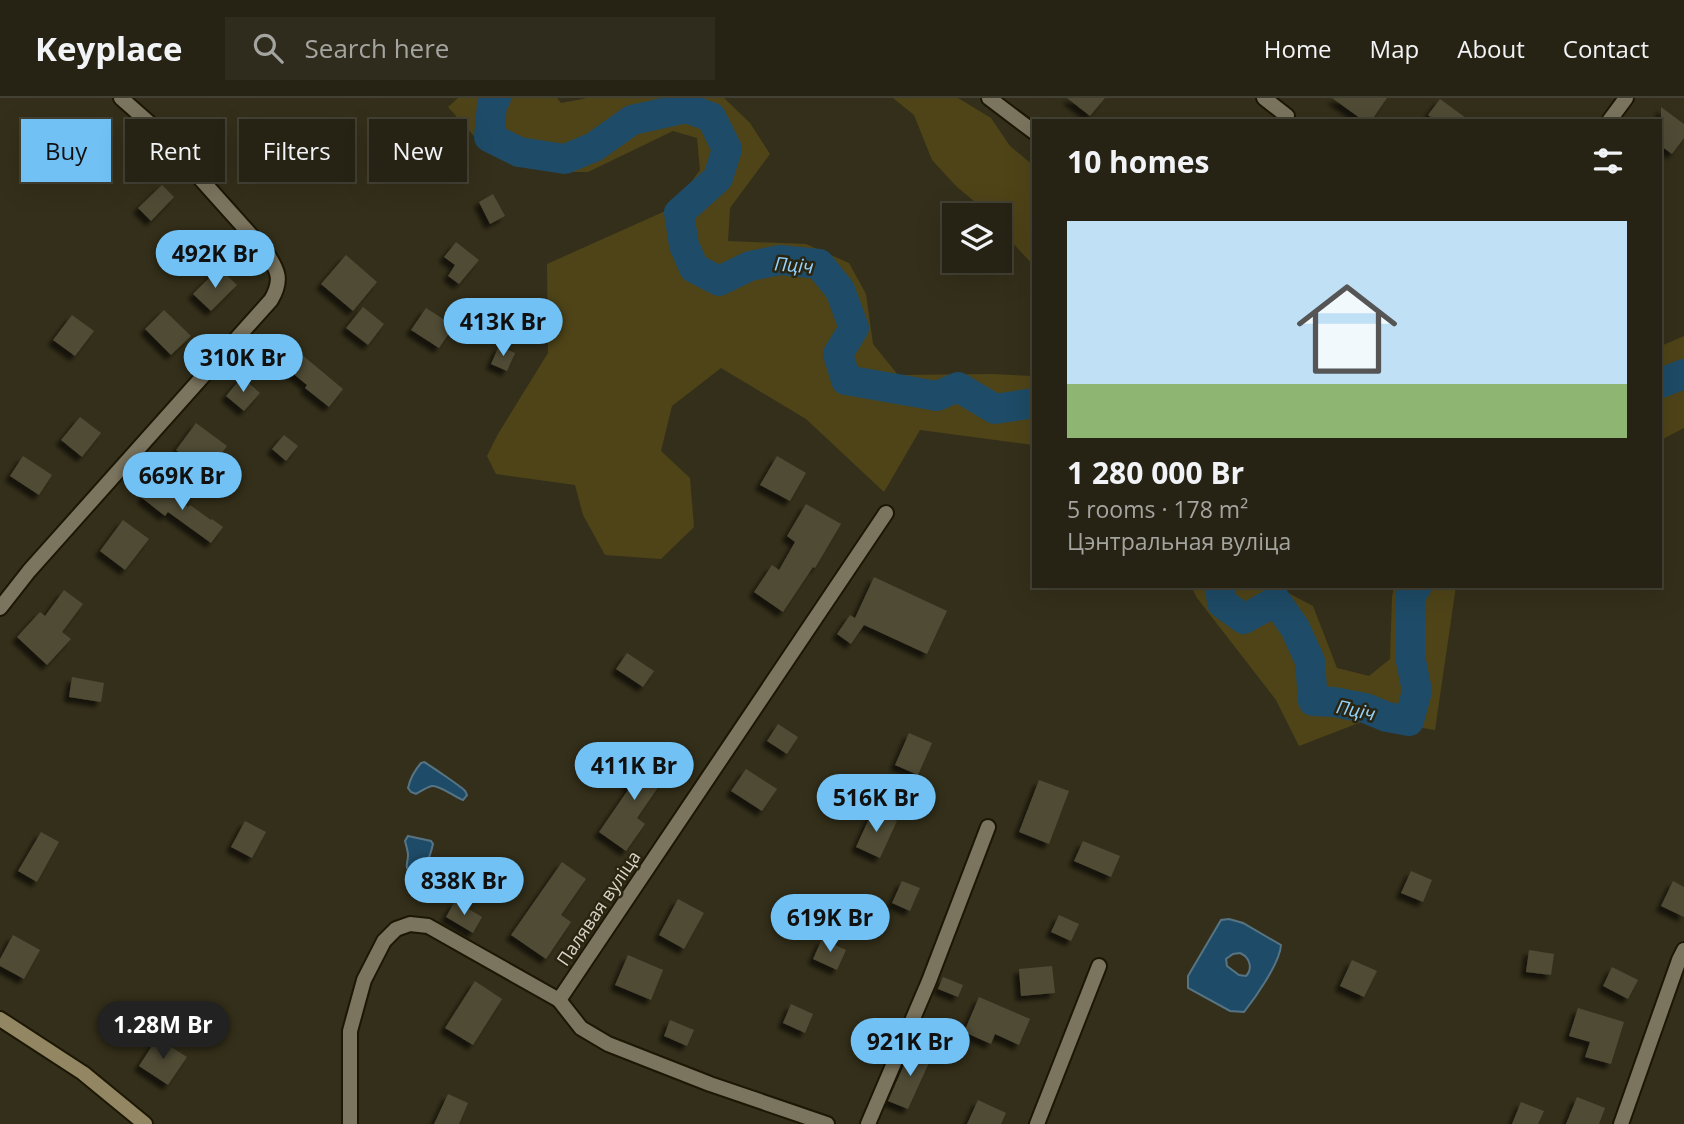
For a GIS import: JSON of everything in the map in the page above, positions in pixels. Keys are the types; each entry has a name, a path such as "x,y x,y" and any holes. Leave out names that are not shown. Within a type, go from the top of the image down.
{"main road":[{"path":"0,1019 83,1073 145,1124"}],"street":[{"path":"0,608 29,571 278,290 279,277 266,252 155,128 121,98"},
{"path":"989,98 1032,130"},
{"path":"1264,98 1287,116"},
{"path":"1610,119 1626,98"},
{"name":"Палявая вуліца","path":"559,1000 886,513"},
{"path":"868,1124 929,981 988,827"},
{"path":"350,1124 349,1031 364,980 384,941 396,929 410,924 428,926 559,1000 581,1028 608,1044 710,1084 827,1124"},
{"path":"1621,1124 1684,950"},
{"path":"1037,1124 1100,966"}],"shaded area":[{"path":"458,98 557,98 561,103 587,98 724,98 750,123 770,154 730,208 728,241 806,244 849,263 866,294 873,344 898,375 1032,376 1032,445 920,430 884,492 806,419 721,368 672,406 661,451 690,478 694,527 661,559 605,555 583,515 575,485 496,474 487,456 548,353 547,264 672,208 700,170 697,138 673,131 588,172 554,172 489,153 467,128 467,119 459,119 448,107"},
{"path":"893,98 958,98 991,118 1010,146 1032,164 1032,264 1012,242 1012,203 976,203 932,160 914,115"},
{"path":"1684,336 1684,428 1662,439 1662,346"},
{"path":"1192,588 1279,588 1313,606 1337,668 1369,676 1390,659 1394,588 1456,588 1435,730 1369,719 1299,746 1276,700"}],"water":[{"path":"424,762 465,790 467,795 463,800 435,786 416,794 411,792 408,788 411,778"},
{"path":"408,836 431,841 433,844 423,867 410,873 405,841"},
{"path":"1221,920 1243,923 1281,945 1272,970 1244,1012 1230,1011 1188,988 1188,976","holes":["1233,954 1243,955 1250,967 1246,976 1239,975 1227,966 1226,959"]}],"building":[{"path":"1067,98 1105,98 1090,116"},
{"path":"1332,98 1387,98 1372,119 1361,119"},
{"path":"1440,99 1467,119 1433,119 1428,115"},
{"path":"1661,107 1684,124 1684,138 1672,154 1662,147"},
{"path":"162,185 174,197 151,221 138,208"},
{"path":"493,194 505,216 490,224 479,202"},
{"path":"456,242 479,260 459,284 448,276 455,265 444,257"},
{"path":"346,255 377,282 353,311 321,284"},
{"path":"219,268 237,285 211,311 193,294"},
{"path":"363,307 384,324 368,345 346,328"},
{"path":"426,308 454,326 439,348 411,330"},
{"path":"164,310 191,336 171,355 145,329"},
{"path":"72,315 94,331 75,356 53,340"},
{"path":"277,334 343,389 329,407 264,350"},
{"path":"499,346 515,353 507,371 491,364"},
{"path":"242,377 260,393 244,411 226,396"},
{"path":"80,417 101,433 82,457 61,440"},
{"path":"196,423 227,446 206,474 176,450"},
{"path":"284,435 298,446 286,461 272,449"},
{"path":"23,456 52,475 39,495 10,476"},
{"path":"777,456 806,473 790,501 760,485"},
{"path":"154,481 188,507 190,505 223,527 211,543 168,512 165,516 142,498"},
{"path":"806,504 841,524 815,568 813,567 783,612 754,592 772,565 779,570 795,542 787,536"},
{"path":"123,520 149,539 125,570 100,551"},
{"path":"874,577 947,611 927,654 864,625 851,644 837,634 850,615 855,618"},
{"path":"64,590 83,604 62,632 71,639 47,665 17,637 40,612 45,616"},
{"path":"627,653 654,671 643,687 616,669"},
{"path":"72,677 104,683 101,702 69,697"},
{"path":"778,724 798,737 787,754 767,741"},
{"path":"909,733 932,743 918,775 895,765"},
{"path":"645,753 670,770 637,818 645,824 626,851 599,832 630,787 625,783"},
{"path":"746,769 777,789 762,811 731,791"},
{"path":"1039,780 1069,791 1049,844 1019,832"},
{"path":"873,810 897,821 880,858 856,847"},
{"path":"245,821 266,832 252,858 231,847"},
{"path":"41,832 59,842 37,882 18,871"},
{"path":"1083,841 1120,856 1111,877 1074,861"},
{"path":"562,862 586,879 561,915 571,922 546,959 511,935"},
{"path":"1411,871 1432,880 1423,902 1401,893"},
{"path":"902,881 920,888 910,911 892,903"},
{"path":"1673,881 1684,887 1684,917 1661,906"},
{"path":"678,899 704,913 684,949 659,935"},
{"path":"455,901 482,917 473,933 446,917"},
{"path":"1059,915 1079,924 1071,941 1051,932"},
{"path":"13,935 40,950 24,979 0,966 0,959"},
{"path":"822,939 846,950 837,970 813,959"},
{"path":"1529,950 1554,954 1551,975 1526,972"},
{"path":"628,955 663,970 651,1000 615,985"},
{"path":"1352,960 1377,971 1364,997 1340,986"},
{"path":"1052,966 1055,993 1021,996 1019,969"},
{"path":"1612,967 1638,980 1628,999 1603,986"},
{"path":"943,977 963,985 958,997 938,989"},
{"path":"475,981 502,999 473,1045 445,1028"},
{"path":"979,997 1030,1019 1019,1045 995,1034 991,1044 964,1032"},
{"path":"791,1004 813,1014 805,1033 783,1023"},
{"path":"1578,1008 1624,1022 1611,1064 1585,1057 1590,1042 1569,1036"},
{"path":"670,1020 694,1030 687,1046 664,1036"},
{"path":"157,1038 187,1057 168,1085 139,1066"},
{"path":"912,1047 932,1056 908,1109 888,1101"},
{"path":"448,1094 468,1103 459,1124 434,1124"},
{"path":"1577,1097 1605,1108 1599,1124 1566,1124"},
{"path":"978,1100 1006,1113 1001,1124 967,1124"},
{"path":"1521,1102 1544,1111 1538,1124 1512,1124"}],"waterway":[{"name":"Пціч","path":"496,98 492,105 489,137 519,152 565,159 594,147 632,120 686,108 711,117 727,149 718,178 679,213 684,245 694,268 719,281 750,266 780,260 819,264 840,290 854,328 838,354 846,380 937,396 958,387 995,409 1032,403"},
{"name":"Пціч","path":"1662,383 1684,374"},
{"name":"Пціч","path":"1220,588 1222,603 1244,619 1276,601 1295,628 1310,661 1313,701 1365,708 1387,717 1409,721 1417,691 1410,656 1410,597 1416,588"}]}
